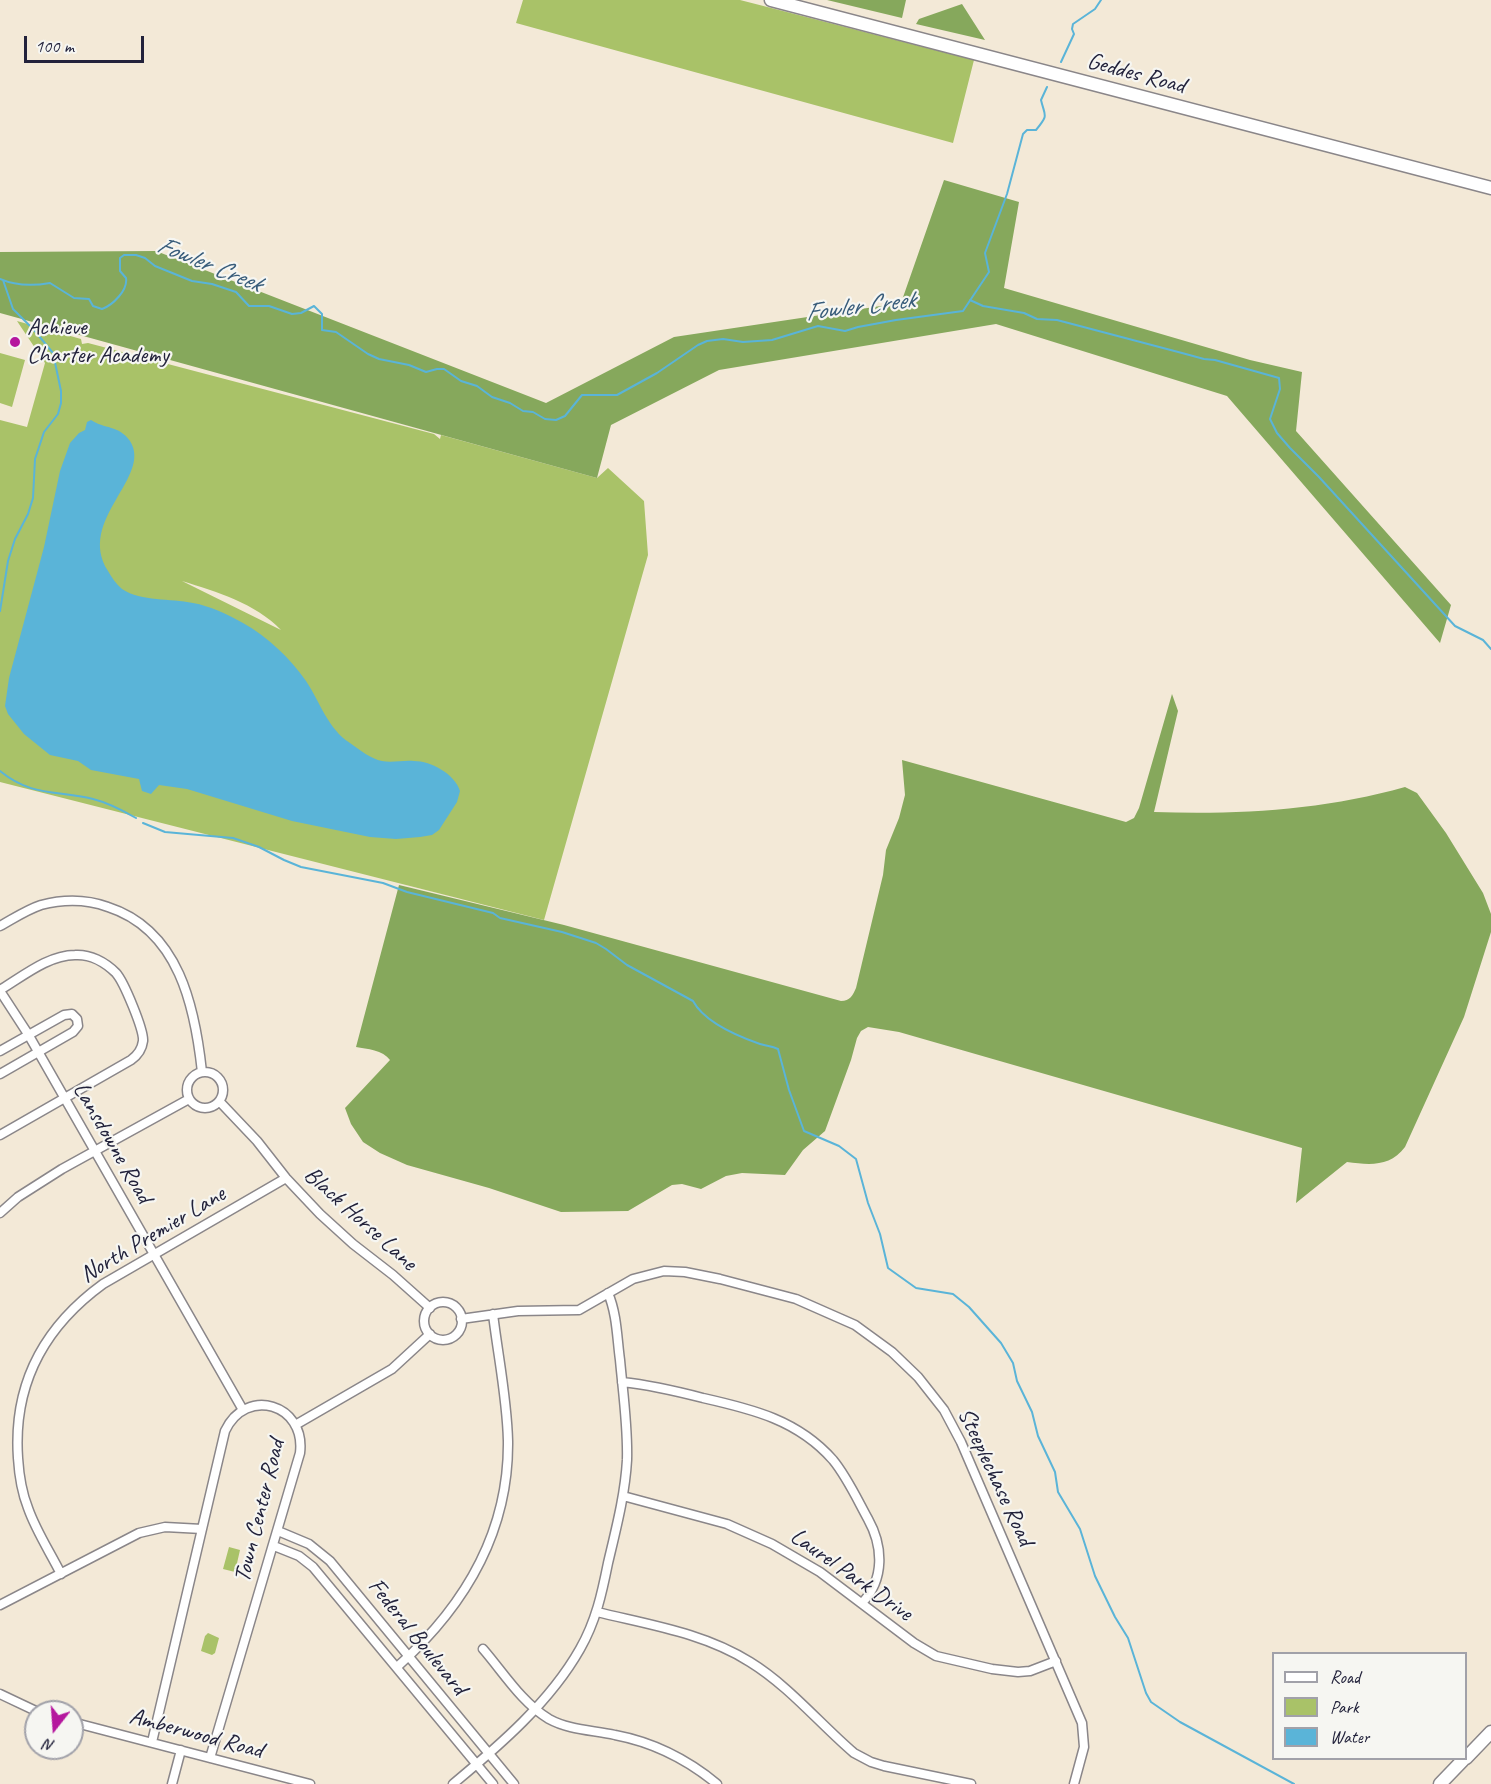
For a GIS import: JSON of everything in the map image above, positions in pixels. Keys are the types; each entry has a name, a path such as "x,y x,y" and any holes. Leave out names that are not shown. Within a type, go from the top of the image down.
{"main road":[{"name":"Geddes Road","path":"771,0 1491,188"},
{"path":"1467,1756 1491,1732"},
{"path":"1440,1784 1463,1760"}],"street":[{"path":"0,926 33,908 71,900 97,903 131,916 163,945 178,971 197,1029 202,1072"},
{"path":"0,990 52,960 75,955 88,956 103,963 121,980 142,1035 139,1053 124,1065 0,1135"},
{"name":"Lansdowne Road","path":"0,990 28,1034 243,1410"},
{"path":"0,1051 67,1014 72,1014 77,1019 76,1030 0,1074"},
{"path":"202,1072 211,1072 220,1079 224,1089 220,1102 213,1107 195,1106 189,1099 187,1092 189,1082 194,1075 202,1072"},
{"path":"0,1213 32,1188 189,1099"},
{"name":"Black Horse Lane","path":"220,1102 257,1141 286,1178 338,1232 393,1275 430,1308"},
{"name":"North Premier Lane","path":"61,1574 27,1507 17,1446 24,1390 39,1353 71,1310 103,1284 286,1178"},
{"name":"Steeplechase Road","path":"608,1293 633,1279 664,1271 691,1273 808,1303 855,1325 892,1352 918,1377 944,1410 961,1442 1082,1723 1084,1747 1074,1784"},
{"path":"453,1784 489,1754 535,1709 580,1650 597,1612 623,1496 627,1449 614,1312 608,1293 579,1310 518,1311 461,1319"},
{"path":"441,1303 451,1304 459,1312 461,1319 460,1329 452,1337 442,1340 430,1334 424,1323 430,1308 441,1303"},
{"path":"397,1667 441,1623 465,1590 483,1557 497,1520 505,1479 508,1442 505,1397 493,1314"},
{"path":"297,1424 392,1370 430,1334"},
{"path":"622,1382 649,1385 765,1413 802,1433 824,1451 846,1478 874,1529 878,1542 880,1560 877,1576 871,1593 862,1603"},
{"name":"Town Center Road","path":"152,1742 225,1431 232,1419 243,1410 256,1406 273,1407 284,1412 297,1424 301,1436 300,1453 210,1758"},
{"name":"Laurel Park Drive","path":"623,1496 727,1524 772,1544 814,1568 914,1643 936,1656 992,1669 1018,1672 1030,1671 1056,1661"},
{"path":"0,1605 152,1528 177,1526 202,1529"},
{"name":"Federal Boulevard","path":"278,1531 303,1540 319,1550 514,1784"},
{"name":"Federal Boulevard","path":"274,1546 299,1556 313,1567 493,1784"},
{"path":"597,1612 670,1629 705,1640 745,1659 768,1674 854,1753 871,1762 971,1784"},
{"path":"483,1649 535,1709 551,1720 568,1727 613,1734 652,1746 691,1765 717,1784"},
{"path":"0,1694 24,1705"},
{"name":"Amberwood Road","path":"84,1725 310,1784"},
{"path":"172,1784 181,1750"}],"green space":[{"path":"523,0 740,0 974,60 953,143 516,23"},
{"path":"827,0 906,0 902,18"},
{"path":"962,4 985,40 916,24 919,19"},
{"path":"944,180 1019,202 1004,288 1250,360 1302,372 1296,431 1451,605 1440,643 1227,396 996,324 719,370 611,425 597,478 0,313 0,252 156,251 546,403 674,337 901,303"},
{"path":"17,321 81,339 82,344 88,343 434,434 440,439 441,435 597,478 608,468 644,501 648,555 544,920 0,782 0,420 27,427 45,363","holes":["182,581 222,594 247,606 259,612 281,630"]},
{"path":"0,353 25,360 12,407 0,403"},
{"path":"1172,694 1178,711 1154,812 1217,813 1312,806 1405,787 1417,793 1446,833 1483,893 1491,914 1491,932 1464,1017 1405,1147 1393,1158 1372,1164 1347,1162 1296,1203 1302,1148 899,1032 868,1027 861,1031 857,1038 825,1131 803,1150 785,1175 742,1173 726,1176 701,1189 682,1184 672,1185 628,1211 561,1212 489,1188 407,1165 380,1153 363,1142 351,1124 345,1108 390,1060 379,1052 356,1047 399,885 564,925 844,1001 851,997 856,988 883,875 886,850 899,818 905,795 902,760 1126,822 1134,818 1139,808"},
{"path":"229,1547 240,1550 235,1572 223,1569"},
{"path":"208,1633 219,1638 215,1653 212,1655 201,1651"}],"water":[{"path":"91,420 126,436 134,455 132,469 107,517 101,534 101,552 108,571 116,583 122,589 138,596 199,604 243,623 270,641 293,664 306,681 330,723 350,743 378,760 428,763 448,774 460,791 457,802 439,830 432,835 420,837 396,839 370,837 292,821 187,789 159,785 151,794 142,791 139,779 91,770 78,761 50,755 24,734 8,714 5,706 9,678 44,547 60,471 70,443 85,430 87,422"}],"waterway":[{"name":"Fowler Creek","path":"1061,62 1074,34 1073,24 1095,9 1101,0"},
{"name":"Fowler Creek","path":"0,279 25,285 50,283 74,298 89,299 93,306 102,309 115,301 125,287 126,278 120,271 120,258 124,255 136,255 145,258 155,266 192,281 212,284 236,292 249,306 269,306 292,314 301,313 314,306 322,314 322,330 336,332 368,354 426,372 444,369 461,381 477,386 492,397 510,403 523,411 533,412 545,419 556,420 565,416 582,395 617,395 707,341 772,340 818,326 845,331 896,320 963,311 989,272 985,253 1007,194 1023,134 1027,130 1036,130 1043,121 1045,113 1041,100 1047,87"},
{"path":"0,611 8,561 33,498 35,459 44,432 58,414 61,403 61,391 53,353 13,309 3,280"},
{"path":"970,300 983,306 1024,313 1037,319 1057,320 1279,378 1280,389 1270,419 1277,433 1455,626 1483,640 1491,649"},
{"path":"0,771 34,789 99,801 136,818"},
{"path":"143,823 165,832 233,838 259,847 301,867 383,883 407,892 493,913 500,918 562,932 596,943 627,965 693,1001 705,1016 722,1028 751,1041 778,1049 789,1090 804,1131 839,1146 856,1159 868,1203 880,1234 888,1268 916,1288 953,1294 969,1307 1001,1343 1013,1363 1017,1381 1032,1412 1038,1436 1055,1472 1058,1492 1080,1529 1095,1576 1128,1638 1151,1702 1180,1722 1294,1784"}],"place":[{"name":"Achieve Charter Academy","path":"15,342"}]}
